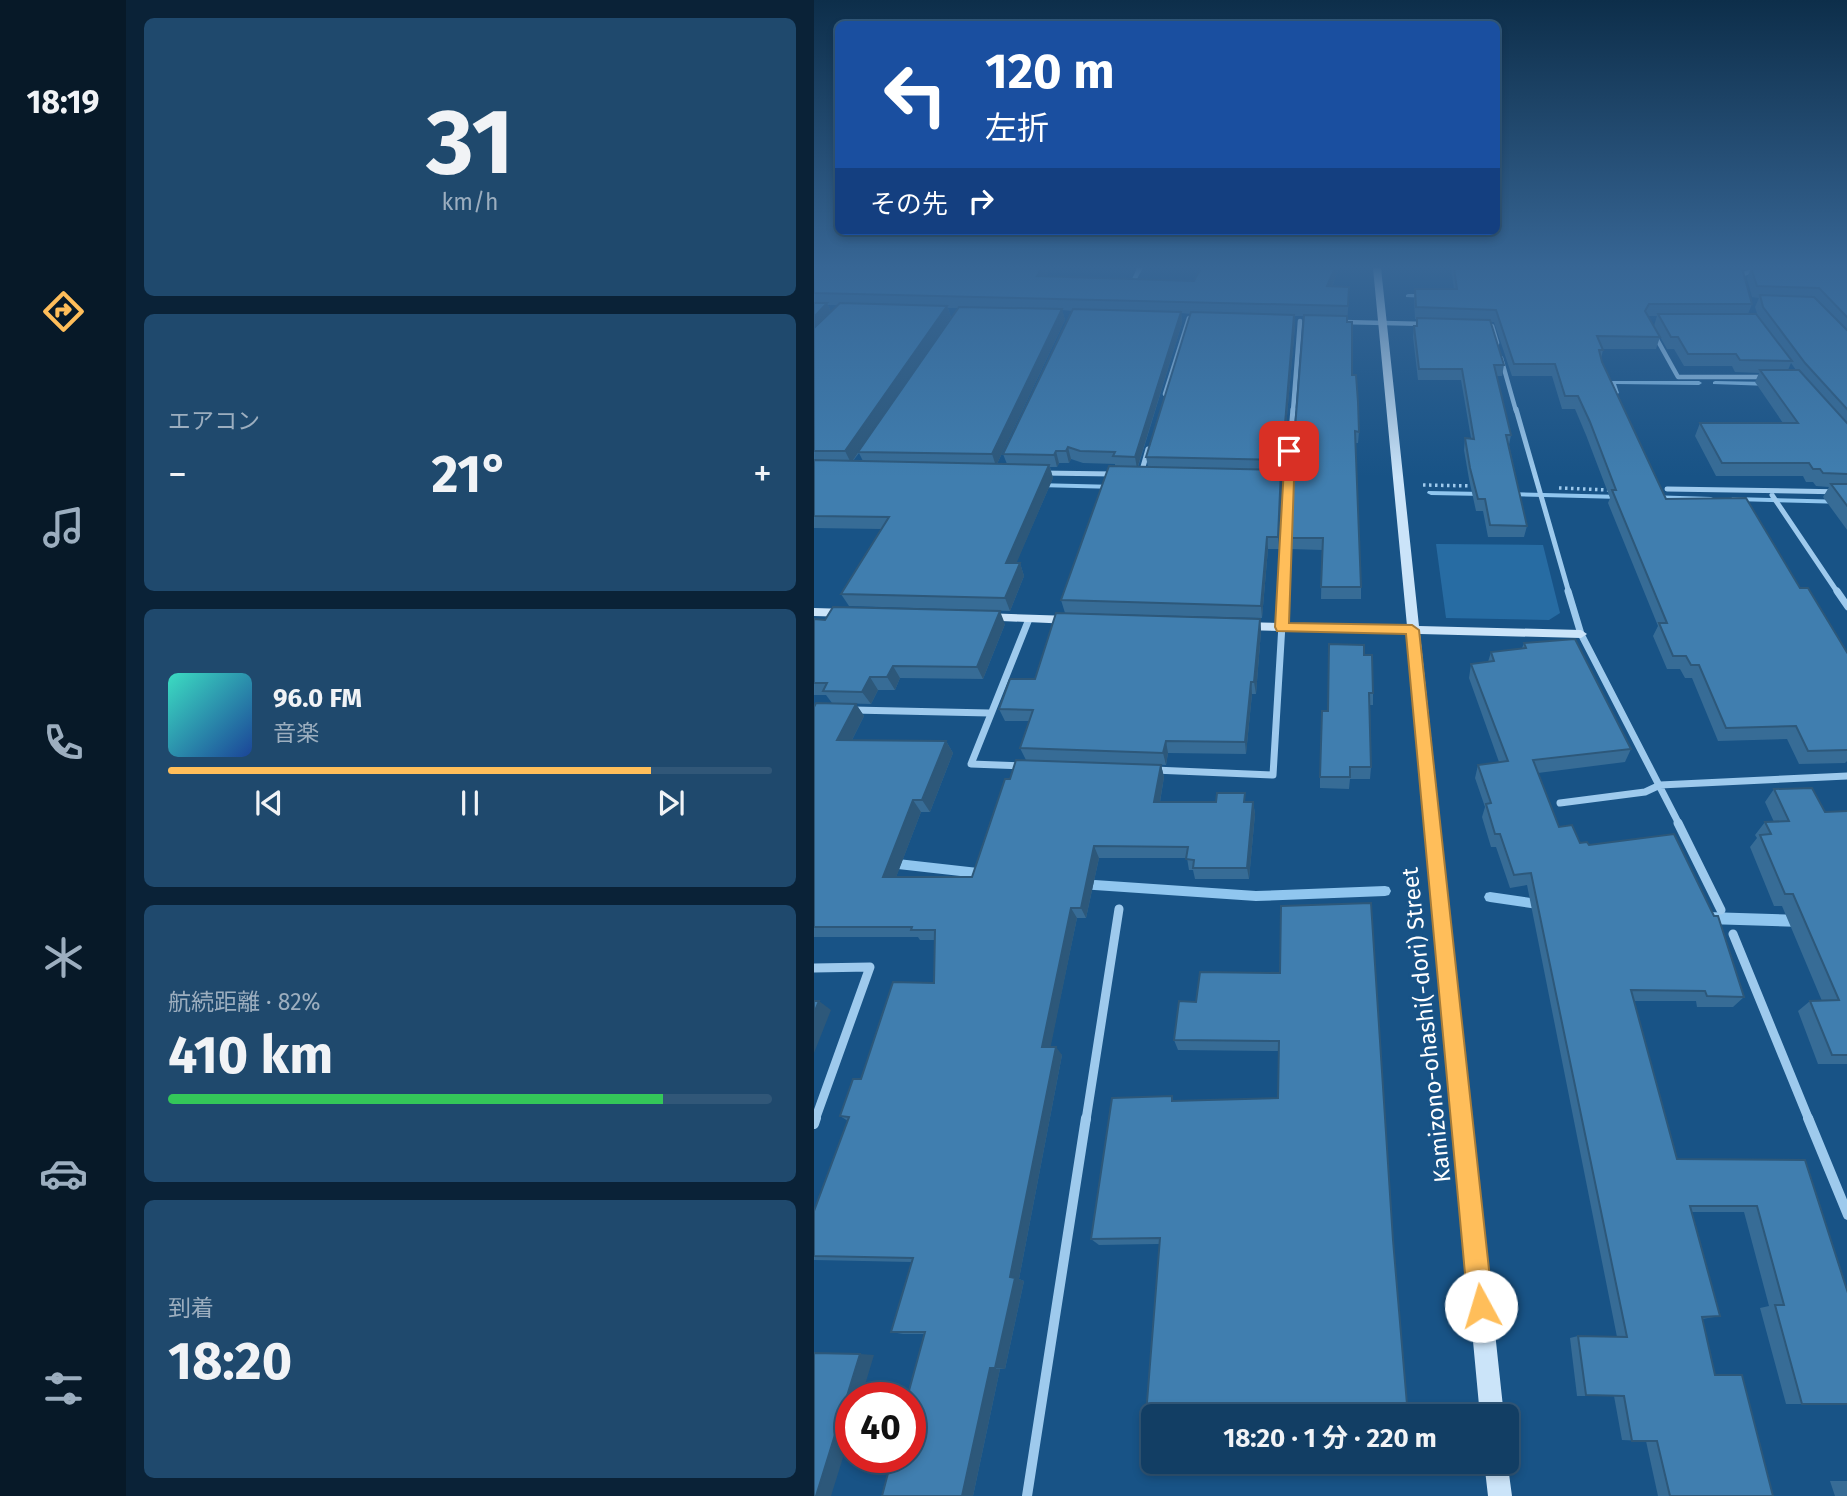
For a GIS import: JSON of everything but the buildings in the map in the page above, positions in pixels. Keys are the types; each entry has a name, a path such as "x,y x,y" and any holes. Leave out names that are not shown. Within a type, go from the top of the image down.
{"street":[{"path":"1165,396 1183,338"},
{"path":"1149,770 1273,775 1282,627 1286,477 1298,338"},
{"name":"Kamizono-ohashi(-dori) Street","path":"1384,338 1491,1404"},
{"path":"1495,338 1581,634 1660,785 1721,910"},
{"path":"1655,338 1678,377 1769,377"},
{"path":"1141,474 1149,448"},
{"path":"1036,472 1121,474"},
{"path":"1131,474 1155,475"},
{"path":"1273,477 1286,477"},
{"path":"1667,489 1847,492"},
{"path":"1772,495 1847,607"},
{"path":"814,612 864,614"},
{"path":"965,617 1082,621"},
{"path":"1029,619 989,713 971,764 1040,766"},
{"path":"1228,625 1581,634"},
{"path":"841,709 989,713"},
{"path":"1560,803 1645,792 1660,785 1847,776"},
{"path":"1027,1496 1119,909"},
{"path":"1733,934 1847,1214"},
{"path":"814,968 869,967 814,1124"},
{"path":"1497,1474 1500,1496"}],"shaded area":[{"path":"1436,544 1543,545 1560,613 1549,620 1446,618"}],"waterway":[{"path":"1616,393 1612,382 1699,383"},
{"path":"1715,383 1770,384"},
{"path":"1038,485 1117,487"},
{"path":"1431,493 1484,494"},
{"path":"1507,494 1621,497"},
{"path":"1651,497 1711,499"},
{"path":"1735,499 1848,502"},
{"path":"889,863 987,874"},
{"path":"1080,884 1256,896 1385,891"},
{"path":"1490,897 1544,905"},
{"path":"1707,918 1802,921"}],"route":[{"path":"1289,451 1282,627 1412,630 1481,1306"}]}
